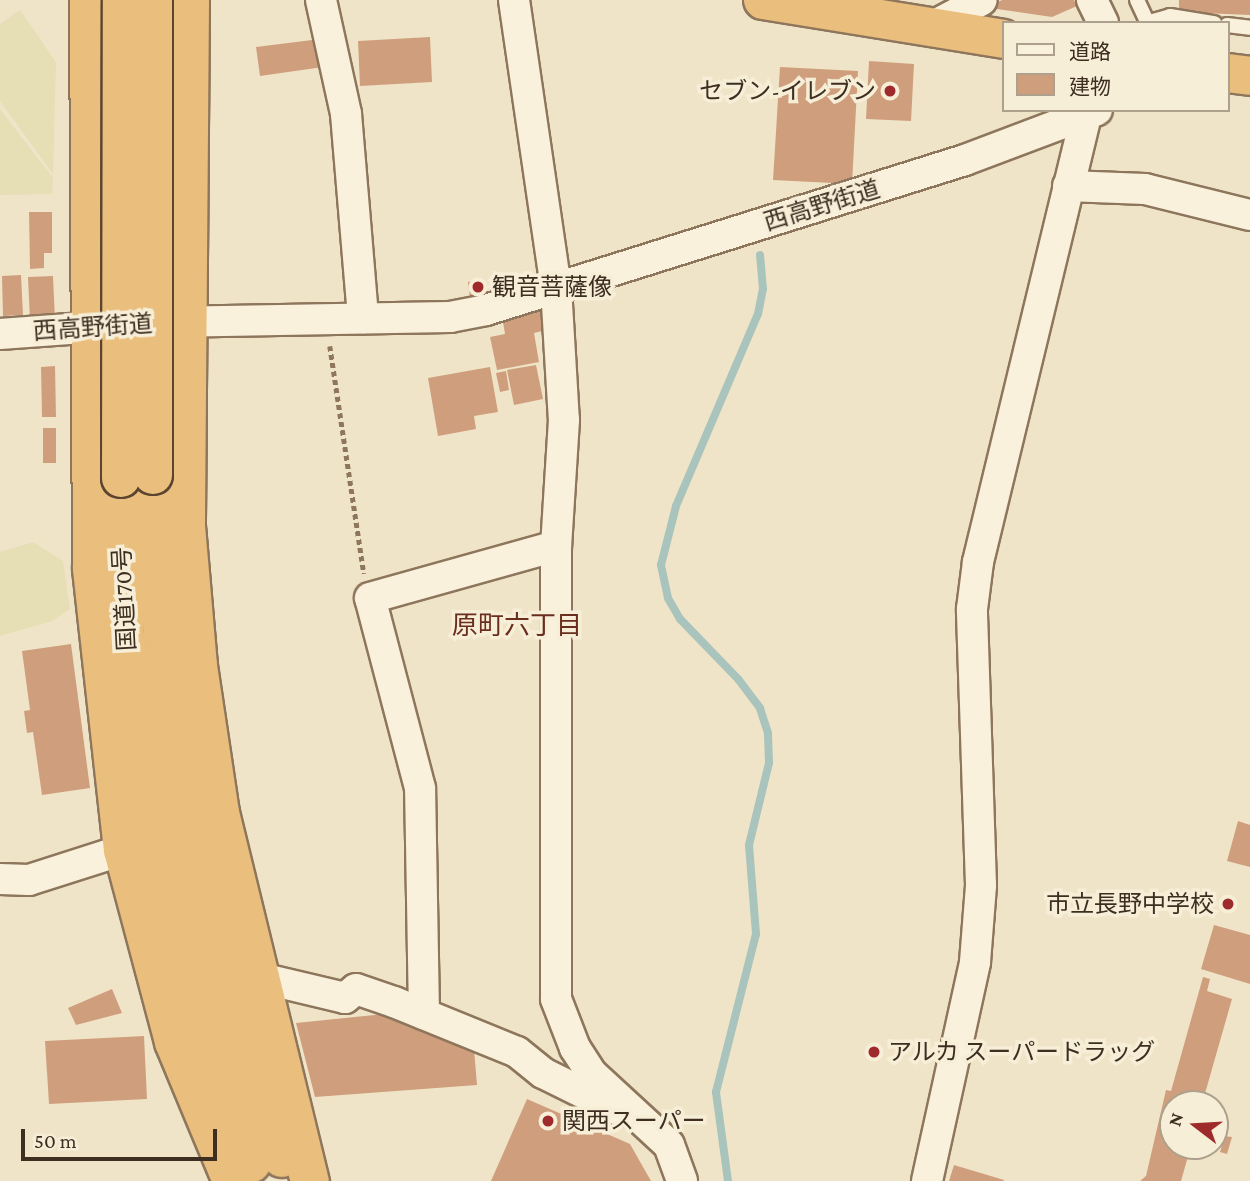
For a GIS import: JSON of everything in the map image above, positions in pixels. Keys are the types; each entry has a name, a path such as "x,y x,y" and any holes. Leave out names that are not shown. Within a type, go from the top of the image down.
{"highway":[{"path":"89,0 88,329 92,569 123,850 174,1042 232,1181"},
{"name":"国道170号","path":"121,0 137,476 164,683 186,819 228,984 289,1181"},
{"name":"国道170号","path":"153,0 137,476 125,638 154,836 177,931 258,1181"},
{"path":"190,0 186,526 205,736 310,1181"},
{"path":"763,0 860,8 933,26 1002,39"},
{"path":"1229,73 1250,76"}],"street":[{"path":"321,0 346,114 363,318"},
{"path":"514,0 556,287 564,420 556,547 556,999 575,1048 630,1114 669,1145 682,1181"},
{"path":"933,26 982,0"},
{"path":"1092,0 1102,21"},
{"name":"西高野街道","path":"0,334 186,321 450,317 556,287 965,160 1091,113"},
{"path":"926,1181 975,962 981,885 972,609 978,562 1068,186 1091,113"},
{"path":"1068,186 1145,189 1250,215"},
{"path":"424,1014 420,788 370,598 556,547"},
{"path":"0,878 29,880 123,850"},
{"path":"261,978 345,998 356,989 424,1014 517,1052 543,1073 630,1114"}],"lane":[{"path":"1138,0 1146,21 1170,16 1201,21"},
{"path":"1229,25 1250,28"}],"path":[{"path":"327,319 356,540 370,598"}],"shaded area":[{"path":"20,10 56,62 53,174 0,101 0,24"},
{"path":"0,109 53,178 52,194 0,195"},
{"path":"33,542 63,561 70,609 52,621 0,636 0,552"}],"building":[{"path":"1002,0 1074,0 1077,6 1052,17 997,9 994,4"},
{"path":"1179,0 1250,0 1250,15 1179,12"},
{"path":"430,37 432,82 360,86 358,41"},
{"path":"320,39 323,67 260,76 256,47"},
{"name":"セブン-イレブン","path":"869,61 914,64 911,121 866,119"},
{"path":"780,67 858,71 852,184 773,180"},
{"path":"29,212 52,212 52,253 44,253 44,268 30,269"},
{"path":"21,275 23,315 3,316 2,276"},
{"path":"53,276 55,320 30,321 28,277"},
{"path":"480,280 483,297 470,298 468,282"},
{"path":"542,309 546,330 534,333 539,362 497,370 490,337 505,334 502,316"},
{"path":"536,365 543,399 514,405 507,370"},
{"path":"55,366 56,417 42,417 41,367"},
{"path":"490,367 498,412 474,416 476,429 438,436 428,378"},
{"path":"506,371 509,390 500,392 496,373"},
{"path":"43,428 56,428 56,463 43,463"},
{"path":"71,644 90,788 42,795 33,732 27,733 24,711 30,710 22,651"},
{"path":"1238,821 1250,825 1250,867 1227,861"},
{"path":"1214,925 1250,935 1250,984 1201,969"},
{"path":"1203,977 1210,979 1207,991 1232,999 1206,1090 1171,1090"},
{"path":"112,989 122,1013 76,1025 68,1008"},
{"path":"394,1013 474,1049 477,1085 315,1097 296,1023"},
{"path":"144,1036 147,1099 49,1104 45,1041"},
{"name":"関西スーパー","path":"527,1099 630,1144 651,1181 491,1181"},
{"path":"1159,1120 1159,1160 1187,1160 1181,1181 1140,1181 1146,1176"},
{"path":"954,1165 1004,1180 1004,1181 949,1181"}],"waterway":[{"path":"728,1181 716,1092 756,934 749,845 769,763 768,733 760,708 739,680 680,619 668,598 661,565 676,506 758,314 763,289 760,255"}],"place":[{"name":"セブン-イレブン","path":"890,91"},
{"name":"観音菩薩像","path":"478,287"},
{"name":"市立長野中学校","path":"1228,904"},
{"name":"アルカ スーパードラッグ","path":"874,1052"},
{"name":"関西スーパー","path":"548,1121"}],"district":[{"name":"原町六丁目","path":"517,626"}]}
